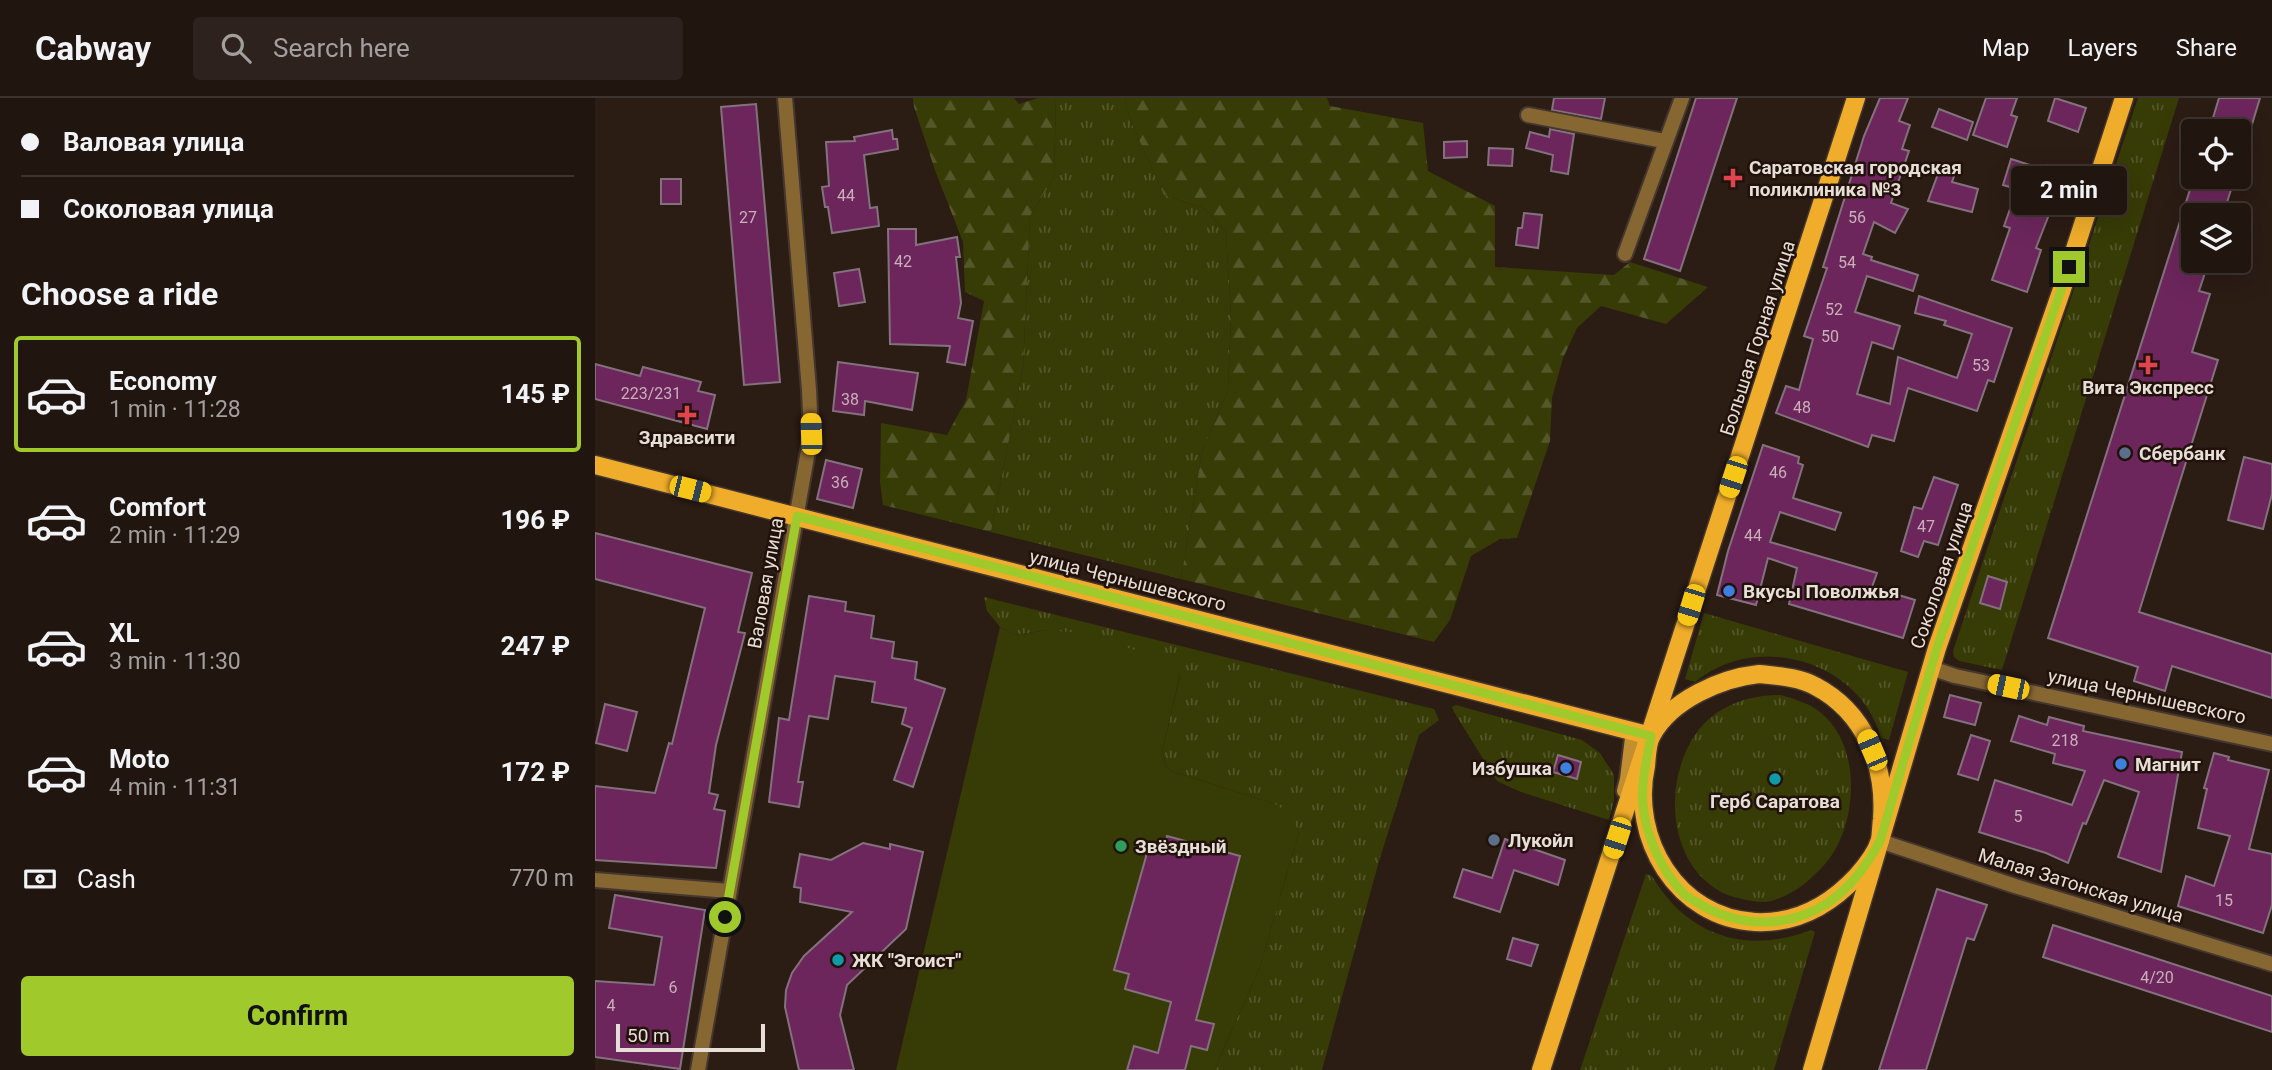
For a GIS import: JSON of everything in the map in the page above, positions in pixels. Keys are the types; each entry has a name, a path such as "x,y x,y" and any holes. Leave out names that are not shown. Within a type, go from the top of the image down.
{"main road":[{"name":"Большая Горная улица","path":"1541,1070 1651,736 1699,578 1834,173 1856,98"},
{"name":"Соколовая улица","path":"1812,1070 1931,668 2061,292 2124,98"},
{"name":"улица Чернышевского","path":"595,465 1651,736"},
{"path":"1759,674 1795,679 1814,685 1847,709 1865,733 1882,782 1880,841 1861,871 1842,892 1827,903 1785,920 1755,922 1724,918 1686,896 1666,871 1654,848 1643,805 1643,779 1651,736 1672,712 1718,682 1759,674"}],"street":[{"name":"Валовая улица","path":"698,1070 811,434 810,390 785,98"},
{"path":"1625,254 1664,141 1682,98"},
{"path":"1528,115 1664,141"},
{"name":"улица Чернышевского","path":"1931,668 1955,676 2272,744"},
{"path":"1534,1070 1611,838 1627,779 1633,730"},
{"name":"Малая Затонская улица","path":"1880,841 2015,886 2272,964"},
{"path":"595,880 729,891"}],"green space":[{"path":"913,98 1014,98 1019,104 1038,98 1056,98 1054,177 1030,216 1023,367 991,532 883,505 880,482 881,423 947,435 966,400 984,301 965,292 963,242 936,173"},
{"path":"1056,98 1125,98 1131,122 1164,195 1205,209 1226,232 1231,315 1228,390 1202,452 1181,579 991,532 1023,367 1030,216 1054,177"},
{"path":"1125,98 1327,98 1330,106 1423,123 1428,171 1495,206 1495,267 1614,275 1630,262 1708,287 1666,324 1601,306 1577,328 1563,358 1552,398 1550,441 1517,538 1500,539 1471,556 1450,620 1434,642 1181,579 1202,452 1228,390 1231,315 1226,232 1205,209 1164,195 1131,122"},
{"path":"2138,98 2179,98 2002,670 1959,661 1954,657 1953,651"},
{"path":"984,597 1434,709 1439,720 1419,735 1379,861 1322,1070 1214,1070 1259,970 1299,832 1275,804 1171,771 1166,766 1162,752 1180,676 1048,630 1015,635 1000,627 987,611"},
{"path":"1704,613 1908,672 1889,740 1881,738 1869,711 1852,689 1829,673 1803,662 1775,657 1747,658 1720,667 1695,682 1685,679"},
{"name":"Звёздный","path":"1000,627 1015,635 1048,630 1079,633 1167,660 1180,675 1162,752 1166,766 1171,771 1275,804 1290,814 1299,832 1259,970 1214,1070 896,1070"},
{"path":"1781,695 1811,706 1833,725 1848,759 1851,797 1843,834 1821,869 1803,885 1784,896 1764,902 1754,901 1721,892 1699,874 1688,858 1678,833 1675,796 1683,758 1702,726 1715,714 1738,702 1755,697"},
{"path":"1456,705 1582,740 1600,753 1614,775 1614,800 1609,820 1521,792 1497,781 1454,712 1452,707"},
{"path":"1646,874 1652,876 1666,897 1683,913 1701,926 1721,935 1764,941 1811,930 1815,932 1774,1070 1580,1070"}],"building":[{"path":"1554,98 1605,98 1601,119 1552,110"},
{"path":"1696,98 1737,98 1680,271 1644,259"},
{"path":"1880,98 1908,98 1899,121 1910,125 1902,149 1909,151 1891,203 1908,209 1895,233 1874,222 1863,254 1872,257 1871,260 1918,275 1913,291 1867,276 1855,312 1900,326 1893,349 1872,342 1857,394 1890,404 1898,357 1957,378 1972,334 1944,325 1946,321 1915,313 1919,296 2012,328 1994,382 1988,380 1977,411 1908,388 1894,441 1872,435 1868,447 1776,413 1786,386 1799,390 1813,339 1804,336 1827,268 1823,267 1864,136"},
{"path":"1986,98 2017,98 2011,115 2017,117 2007,147 1973,135"},
{"path":"2055,98 2086,108 2078,132 2048,121"},
{"path":"2219,98 2260,98 2251,128 2251,119 2213,119"},
{"path":"756,104 780,382 744,385 721,107"},
{"path":"1939,109 1973,122 1967,140 1932,127"},
{"path":"1550,129 1574,134 1568,174 1551,171 1553,155 1526,148 1530,132 1549,137"},
{"path":"892,130 898,149 864,155 870,208 877,207 879,226 832,233 822,187 829,186 826,142 855,141 854,137"},
{"path":"1467,141 1467,157 1444,158 1444,142"},
{"path":"1489,148 1513,149 1512,166 1488,165"},
{"path":"2011,159 2046,170 2048,165 2064,169 2036,248 2041,250 2027,292 1992,280 2010,228 2004,226 2017,189 2003,185"},
{"path":"1942,163 1957,168 1952,182 1978,189 1972,212 1928,201"},
{"path":"661,179 681,179 681,204 661,204"},
{"path":"2190,189 2231,189 2227,203 2186,203"},
{"path":"1524,213 1542,215 1538,248 1516,245 1518,228 1522,228"},
{"path":"2181,218 2181,273 2205,273 2199,291 2210,294 2192,352 2218,360 2139,612 2272,654 2272,698 2172,666 2165,691 2134,681 2138,667 2048,638"},
{"path":"888,229 916,229 916,245 957,237 960,257 956,257 961,303 958,318 973,321 965,365 947,362 950,346 890,344"},
{"path":"859,269 865,302 839,306 834,273"},
{"path":"838,362 918,373 912,410 865,401 864,415 833,411"},
{"path":"595,364 640,376 643,367 701,382 698,391 715,395 707,429 595,399"},
{"path":"1763,445 1799,457 1798,463 1803,465 1793,498 1841,513 1835,530 1780,512 1770,542 1877,573 1872,587 1915,600 1903,638 1789,604 1797,568 1768,558 1756,605 1717,595 1728,551"},
{"path":"2244,457 2272,464 2272,494 2263,529 2228,520"},
{"path":"826,460 862,469 853,508 817,499"},
{"path":"1934,477 1958,485 1938,545 1924,541 1918,557 1901,551 1914,507 1922,509"},
{"path":"595,533 752,573 738,632 745,633 716,745 709,793 718,795 714,809 725,811 716,868 595,860 595,786 655,793 669,743 672,744 705,608 595,579"},
{"path":"1988,576 2007,582 2000,609 1980,603"},
{"path":"809,596 846,602 845,611 874,616 871,638 894,642 892,658 917,662 915,679 945,689 913,787 894,780 912,728 902,724 906,708 872,702 875,682 835,676 828,719 809,716 798,782 803,782 799,807 769,802 779,718 789,720"},
{"path":"1950,695 1981,703 1975,725 1944,717"},
{"path":"605,704 637,712 627,751 596,743"},
{"path":"2019,716 2047,725 2049,717 2084,726 2083,731 2182,752 2161,872 2118,857 2139,792 2104,780 2086,824 2083,823 2068,863 2046,853 1979,832 1995,780 2072,805 2085,771 2053,763 2055,754 2011,741"},
{"path":"1971,735 1990,741 1978,780 1958,774"},
{"path":"2214,753 2229,757 2228,760 2269,770 2249,849 2272,854 2272,905 2263,933 2178,906 2186,876 2214,886 2230,836 2198,828 2207,789 2204,788"},
{"path":"1558,755 1581,762 1577,779 1553,772"},
{"path":"1167,836 1240,856 1196,1020 1214,1024 1207,1050 1191,1046 1185,1070 1127,1070 1134,1046 1158,1053 1171,1002 1125,989 1129,974 1114,970 1149,846 1163,850"},
{"path":"1505,839 1565,860 1558,885 1514,870 1500,912 1454,897 1463,869 1492,878"},
{"name":"ЖК \"Эгоист\"","path":"863,843 890,849 890,844 923,852 906,929 847,985 840,1015 854,1070 799,1070 785,1007 786,990 792,973 804,956 852,912 800,902 801,888 794,887 800,854 831,860"},
{"path":"1937,889 1987,905 1974,940 1967,938 1926,1070 1879,1070"},
{"path":"615,895 705,910 680,1069 595,1057 595,981 654,985 662,937 609,928"},
{"path":"2053,925 2272,996 2272,1032 2043,957"},
{"path":"1513,938 1538,945 1531,966 1507,959"}],"place":[{"name":"Саратовская городская поликлиника №3","path":"1733,178"},
{"name":"Вита Экспресс","path":"2148,365"},
{"name":"Здравсити","path":"687,415"},
{"name":"Сбербанк","path":"2125,453"},
{"name":"Вкусы Поволжья","path":"1729,591"},
{"name":"Магнит","path":"2121,764"},
{"name":"Избушка","path":"1566,768"},
{"name":"Герб Саратова","path":"1775,779"},
{"name":"Лукойл","path":"1494,840"},
{"name":"Звёздный","path":"1121,846"},
{"name":"ЖК \"Эгоист\"","path":"838,960"}],"route":[{"path":"725,917 797,516 1651,736 1643,779 1643,805 1647,825 1654,848 1666,871 1686,896 1724,918 1755,922 1785,920 1807,913 1842,892 1871,859 1880,841 1937,648 2069,267"}]}
